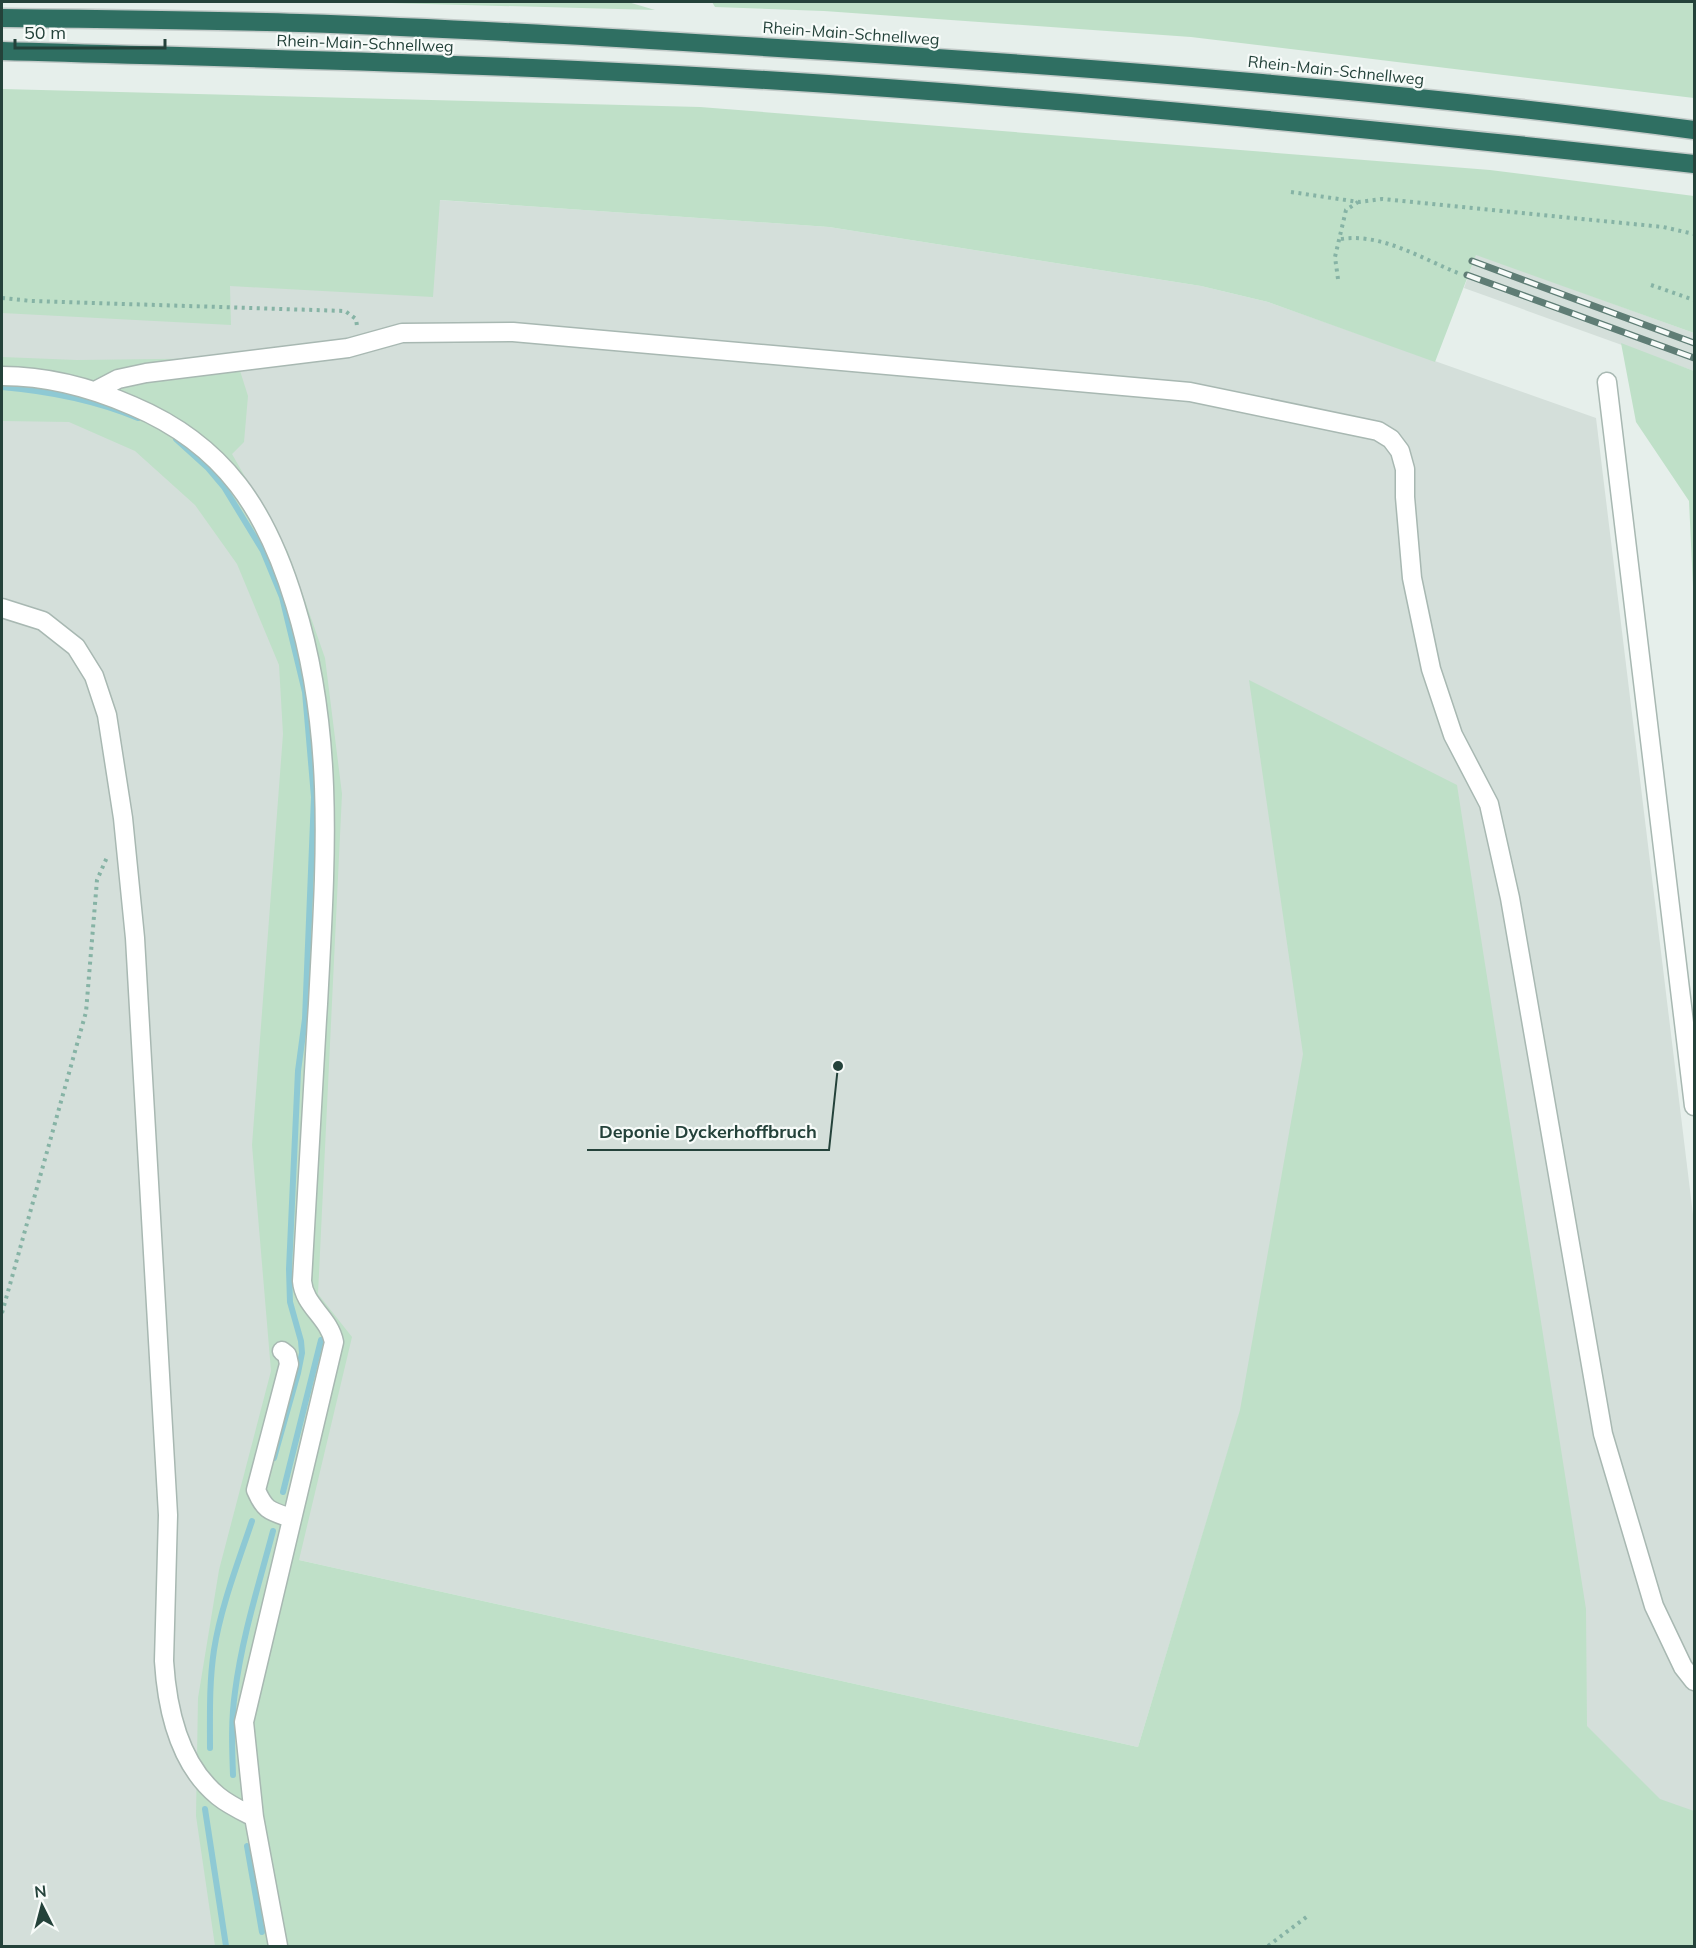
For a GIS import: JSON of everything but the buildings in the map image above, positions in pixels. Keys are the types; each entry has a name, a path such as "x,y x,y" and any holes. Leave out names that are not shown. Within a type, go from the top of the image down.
{"highway":[{"name":"Rhein-Main-Schnellweg","path":"2,18 301,23 600,37 895,55 1244,80 1516,108 1695,130"},
{"name":"Rhein-Main-Schnellweg","path":"2,51 599,70 882,88 1238,116 1695,164"}],"lane":[{"path":"94,391 118,379 146,373 348,348 402,333 513,332 1190,392 1378,431 1391,439 1400,451 1406,469 1405,497 1412,578 1431,669 1453,735 1489,804 1510,898 1603,1434 1654,1606 1683,1667 1695,1681"},
{"path":"2,375 39,378 94,391 141,409 206,449 240,487 267,531 290,588 308,651 318,702 325,789 325,875 302,1281 306,1299 327,1323 334,1342 244,1722 254,1817 278,1947"},
{"path":"1606,382 1695,1106"},
{"path":"2,608 43,621 76,648 94,676 107,715 123,818 135,939 168,1515 165,1680 177,1734 194,1767 218,1796 254,1817"},
{"path":"282,1351 287,1355 289,1364 256,1490 263,1506 270,1511 291,1518"}],"path":[{"path":"1291,192 1359,202 1382,199 1663,227 1695,234"},
{"path":"1338,279 1335,257 1346,210 1359,202"},
{"path":"1341,239 1368,238 1386,242 1458,273"},
{"path":"1651,285 1695,300"},
{"path":"2,298 31,301 345,311 356,320 358,335 348,348"},
{"path":"2,1313 86,1012 97,880 110,849"},
{"path":"1268,1947 1309,1915"}],"shaded area":[{"path":"2,192 439,200 829,227 1201,286 1268,302 1596,418 1694,1223 1694,1946 1240,1412 1138,1747 299,1560 296,1946 2,1946"},
{"path":"1476,254 1694,333 1694,371 1464,288"}],"green space":[{"path":"352,2 628,2 655,10"},
{"path":"712,2 1694,2 1694,98 1191,37 824,11 715,7"},
{"path":"2,89 700,107 1490,170 1694,196 1694,333 1476,255 1435,362 1268,302 1201,286 829,227 440,200 433,297 230,286 231,325 2,313"},
{"path":"1621,343 1694,371 1694,608 1689,501 1636,422"},
{"path":"2,357 77,360 236,358 248,396 244,442 232,454 288,552 325,658 342,794 318,1294 352,1337 299,1560 1138,1747 1240,1410 1303,1054 1249,680 1457,785 1586,1609 1587,1726 1660,1799 1694,1811 1694,1946 215,1946 196,1816 198,1698 219,1570 271,1371 252,1145 283,734 279,665 237,564 195,505 135,451 69,422 2,421"}],"waterway":[{"path":"2,387 71,397 138,418"},
{"path":"176,439 208,468 224,487 263,551 282,597 305,692 314,797 305,1019 298,1071 289,1269 290,1302 302,1353 274,1458"},
{"path":"283,1492 321,1340"},
{"path":"210,1748 214,1650 225,1601 252,1521"},
{"path":"233,1775 232,1723 238,1671 251,1611 273,1531"},
{"path":"205,1809 226,1946"},
{"path":"247,1846 262,1932"}],"railway":[{"path":"1472,261 1694,343"},
{"path":"1467,275 1694,358"}],"place":[{"name":"Deponie Dyckerhoffbruch","path":"838,1066"}]}
